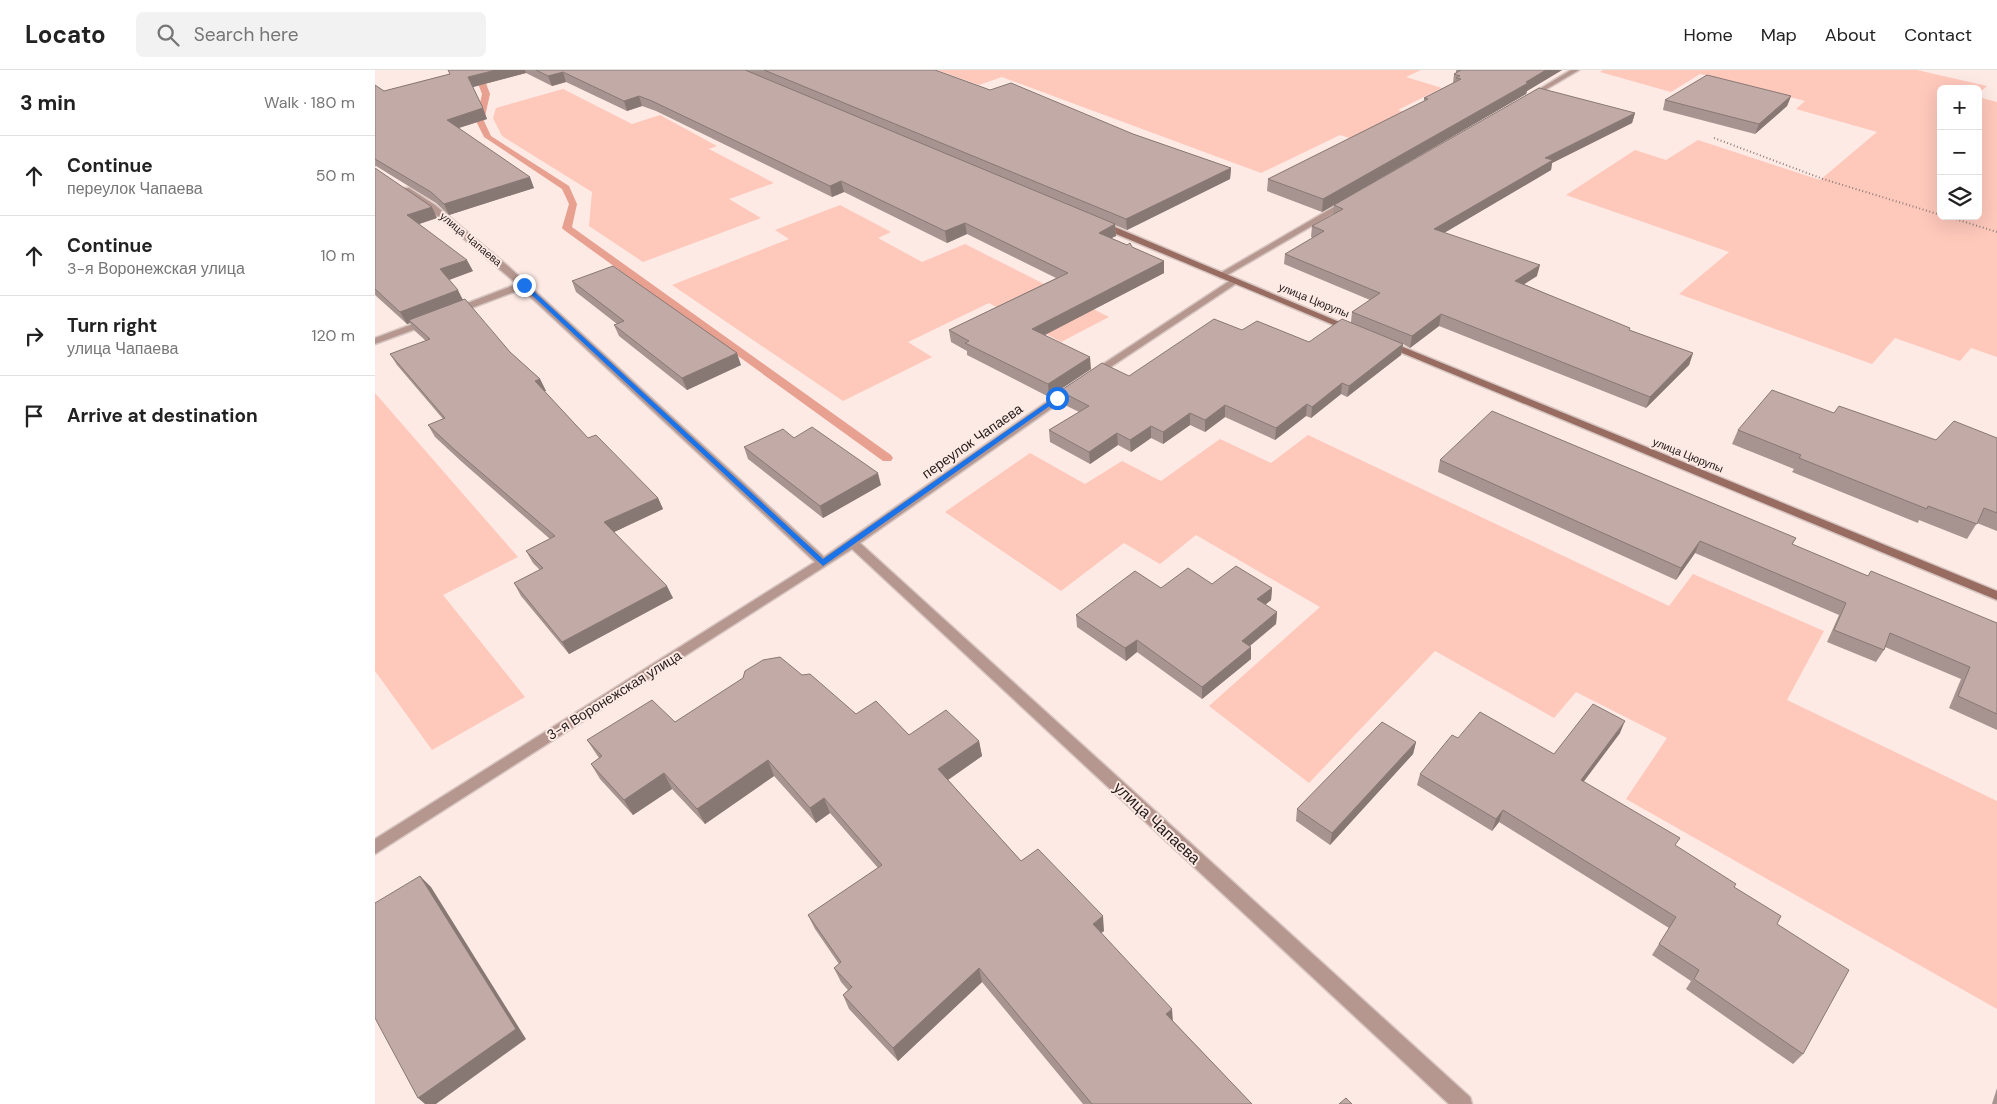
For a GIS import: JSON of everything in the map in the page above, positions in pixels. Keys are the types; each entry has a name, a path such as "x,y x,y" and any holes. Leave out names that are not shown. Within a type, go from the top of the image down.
{"street":[{"path":"1525,100 1576,70"},
{"name":"улица Чапаева","path":"399,186 432,207 524,285 823,563"},
{"path":"1221,275 1356,197"},
{"name":"улица Цюрупы","path":"1092,221 1997,596"},
{"name":"переулок Чапаева","path":"852,542 1057,398 1235,281"},
{"path":"375,341 524,285"},
{"name":"улица Чапаева","path":"852,542 1463,1104"},
{"name":"3-я Воронежская улица","path":"375,847 823,563 852,542"}],"path":[{"path":"1714,138 1823,178 1937,214"},
{"path":"1959,220 1997,232"}],"shaded area":[{"path":"937,70 1421,70 1406,77 1442,88 1398,110 1444,124 1394,152 1340,135 1261,173 1002,77 979,85"},
{"path":"1603,70 1917,70 1987,86 1982,90 1982,85 1937,85 1937,220 1982,220 1982,98 1997,102 1997,357 1971,348 1960,361 1895,338 1872,364 1679,294 1729,252 1566,195 1635,150 1666,160 1698,140 1820,180 1877,132 1796,109 1805,101 1700,74 1671,92 1600,72"},
{"path":"563,89 632,124 660,115 717,146 709,149 774,183 729,199 761,218 643,262 589,226 592,192 502,136 493,118 496,108"},
{"path":"840,205 891,232 878,238 922,262 965,244 1109,317 1061,342 989,303 908,342 932,357 843,401 672,285 789,239 775,230"},
{"path":"375,393 518,557 443,595 525,697 432,750 375,671"},
{"path":"1308,435 1669,606 1693,574 1824,631 1787,700 1997,801 1997,1009 1626,799 1667,738 1576,692 1554,718 1435,651 1309,783 1209,706 1320,607 1196,535 1160,564 1124,543 1061,591 945,512 1030,453 1085,484 1122,461 1161,481 1220,439 1271,463"}],"building":[{"path":"448,70 496,70 468,77 483,108 447,120 530,177 444,204 431,192 375,159 375,85 384,91 450,74"},
{"path":"536,70 745,70 1115,224 1099,233 1127,245 1130,243 1132,247 1164,261 1032,329 1090,357 1048,384 965,343 969,341 949,330 1068,273 965,223 945,231 841,181 830,186 639,96 624,101 563,72 548,76"},
{"path":"764,70 935,70 990,90 1011,83 1133,134 1231,168 1126,219"},
{"path":"1461,70 1546,70 1526,82 1528,83 1323,199 1268,179 1428,99 1424,98 1461,79 1456,78 1460,76 1454,74"},
{"path":"1707,75 1791,96 1759,124 1665,100"},
{"path":"1539,88 1635,113 1545,158 1553,160 1434,229 1540,265 1515,281 1630,328 1629,330 1693,353 1650,397 1441,314 1412,336 1352,312 1380,293 1285,254 1324,231 1312,226 1343,209 1334,205"},
{"path":"375,168 432,207 407,215 467,260 440,269 458,290 400,312 375,289"},
{"path":"613,266 737,353 682,378 614,325 624,321 572,281"},
{"path":"465,299 510,352 540,379 535,381 588,438 596,435 658,498 604,522 667,586 562,642 514,583 543,568 526,551 555,536 428,425 445,418 390,354 430,339 409,320"},
{"path":"1214,319 1242,330 1257,321 1309,342 1342,319 1403,344 1349,386 1342,383 1312,407 1307,404 1276,428 1225,405 1205,420 1190,413 1163,432 1151,426 1130,440 1117,433 1089,452 1049,430 1089,406 1060,391 1102,363 1129,376"},
{"path":"1772,390 1834,413 1839,406 1936,440 1954,421 1997,438 1997,513 1984,508 1977,524 1928,506 1927,509 1799,458 1801,455 1738,430"},
{"path":"1492,411 1796,538 1792,544 1868,576 1871,571 1997,623 1997,714 1958,696 1970,667 1890,633 1884,650 1834,630 1846,603 1700,541 1681,568 1440,460"},
{"path":"812,427 878,473 820,506 744,447 783,429 794,438"},
{"path":"1236,566 1272,588 1257,599 1277,612 1242,641 1251,647 1202,687 1137,640 1125,648 1076,615 1135,571 1161,588 1188,568 1212,584"},
{"path":"780,657 802,675 810,674 856,714 876,701 909,735 946,710 979,741 938,769 1021,861 1038,849 1103,916 1093,924 1172,1009 1166,1014 1252,1104 1092,1104 979,968 893,1048 843,995 852,987 834,968 841,962 808,915 882,865 824,798 810,808 768,760 697,809 664,773 624,800 591,764 602,756 587,740 652,700 675,722 743,678 745,671 763,660"},
{"path":"1593,704 1625,721 1581,780 1680,838 1675,845 1736,884 1734,887 1781,916 1777,924 1849,970 1803,1054 1694,979 1699,970 1659,944 1676,917 1503,810 1496,819 1420,774 1452,735 1458,738 1480,712 1554,754"},
{"path":"1382,722 1416,742 1332,833 1297,809"},
{"path":"420,876 516,1029 418,1098 375,1018 375,903"},
{"path":"1346,1098 1352,1104 1339,1104"}],"waterway":[{"path":"477,70 486,94 480,121 488,137 566,188 573,204 567,228 887,458"}],"route":[{"path":"524,285 823,563 1057,398"}]}
